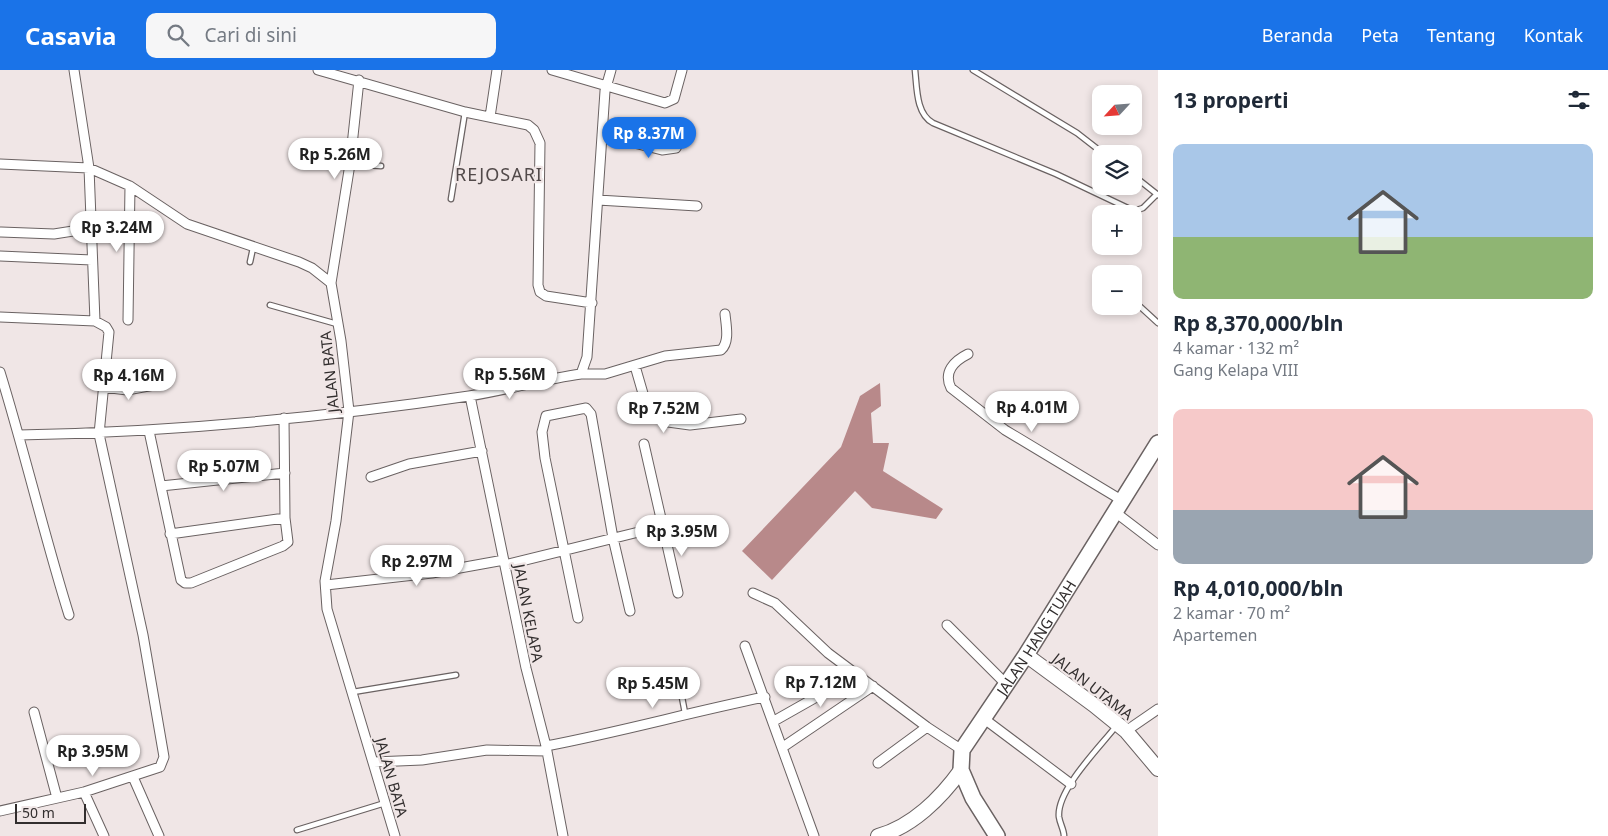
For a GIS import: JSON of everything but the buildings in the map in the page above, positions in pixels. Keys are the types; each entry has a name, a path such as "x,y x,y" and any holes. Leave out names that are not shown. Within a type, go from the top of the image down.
{"main road":[{"name":"JALAN HANG TUAH","path":"962,750 1026,655 1158,442"},
{"path":"962,750 961,770 973,798 997,836"}],"street":[{"path":"74,70 89,168 95,321"},
{"path":"318,70 359,80 465,112 528,125 534,130 540,144 538,285 540,292 546,296 592,302"},
{"path":"490,117 497,70"},
{"path":"552,70 647,99 671,102 674,99 682,70"},
{"path":"581,374 587,357 606,86 611,70"},
{"name":"JALAN BATA","path":"359,80 350,164 331,284 349,411 326,585 328,609 395,836"},
{"path":"602,135 662,150 676,148 680,140"},
{"path":"0,164 89,168 130,186 188,224 253,248 299,262 312,268 331,284"},
{"path":"128,320 130,186"},
{"path":"598,200 697,206"},
{"path":"1,232 54,234 73,231 91,219"},
{"path":"0,256 92,260"},
{"path":"19,435 149,431 284,418 470,396 581,374 605,374 665,356 721,350 724,347 726,336 725,314"},
{"path":"0,317 95,321 106,327 108,332 99,434 143,635 164,757 160,767 133,777 84,792 0,811"},
{"path":"968,354 960,358 949,370 948,382 951,388 1005,430 1119,507 1158,545"},
{"path":"635,366 644,397 662,419 668,422 690,424 741,419"},
{"path":"0,372 19,435 47,545 69,615"},
{"path":"103,387 127,390 154,385"},
{"name":"JALAN KELAPA","path":"470,396 526,668 547,749 563,836"},
{"path":"0,406 10,405"},
{"path":"578,618 542,444 543,422 546,416 586,408 591,414 613,538 630,611"},
{"path":"149,431 181,580 185,583 191,583 283,546 288,542 285,518 284,418"},
{"path":"644,444 678,593"},
{"path":"371,476 409,464 482,451"},
{"path":"161,486 285,474"},
{"path":"170,534 285,518"},
{"path":"326,585 505,563 663,526"},
{"path":"753,593 775,603 828,652 927,727 962,750"},
{"path":"947,625 1006,684"},
{"path":"744,646 774,721 814,836"},
{"name":"JALAN UTAMA","path":"1026,655 1122,728 1158,769"},
{"path":"774,721 857,674"},
{"path":"783,746 873,686"},
{"path":"374,762 422,760 487,750 547,749 685,713 765,697"},
{"path":"1122,728 1158,709"},
{"path":"34,712 57,798"},
{"path":"983,718 1071,784"},
{"path":"878,763 927,727"},
{"path":"878,836 906,824 928,808 949,787 961,770"},
{"path":"133,777 159,836"},
{"path":"84,792 104,836"}],"lane":[{"path":"915,70 921,112 925,119 933,123 1056,174 1134,211 1144,208 1157,195 1142,183"},
{"path":"973,70 1077,133 1092,145"},
{"path":"451,199 465,112"},
{"path":"350,164 381,166"},
{"path":"250,262 253,248"},
{"path":"270,305 338,325"},
{"path":"1142,309 1158,323"},
{"path":"353,692 456,675"},
{"path":"680,687 685,713"},
{"path":"1064,836 1059,816 1063,798 1071,784 1122,728"},
{"path":"297,830 386,803"}],"shaded area":[{"path":"880,383 881,406 871,413 873,443 889,443 883,471 943,509 936,519 872,508 855,491 772,580 742,551 841,447 860,396"}],"district":[{"name":"REJOSARI","path":"499,174"}]}
